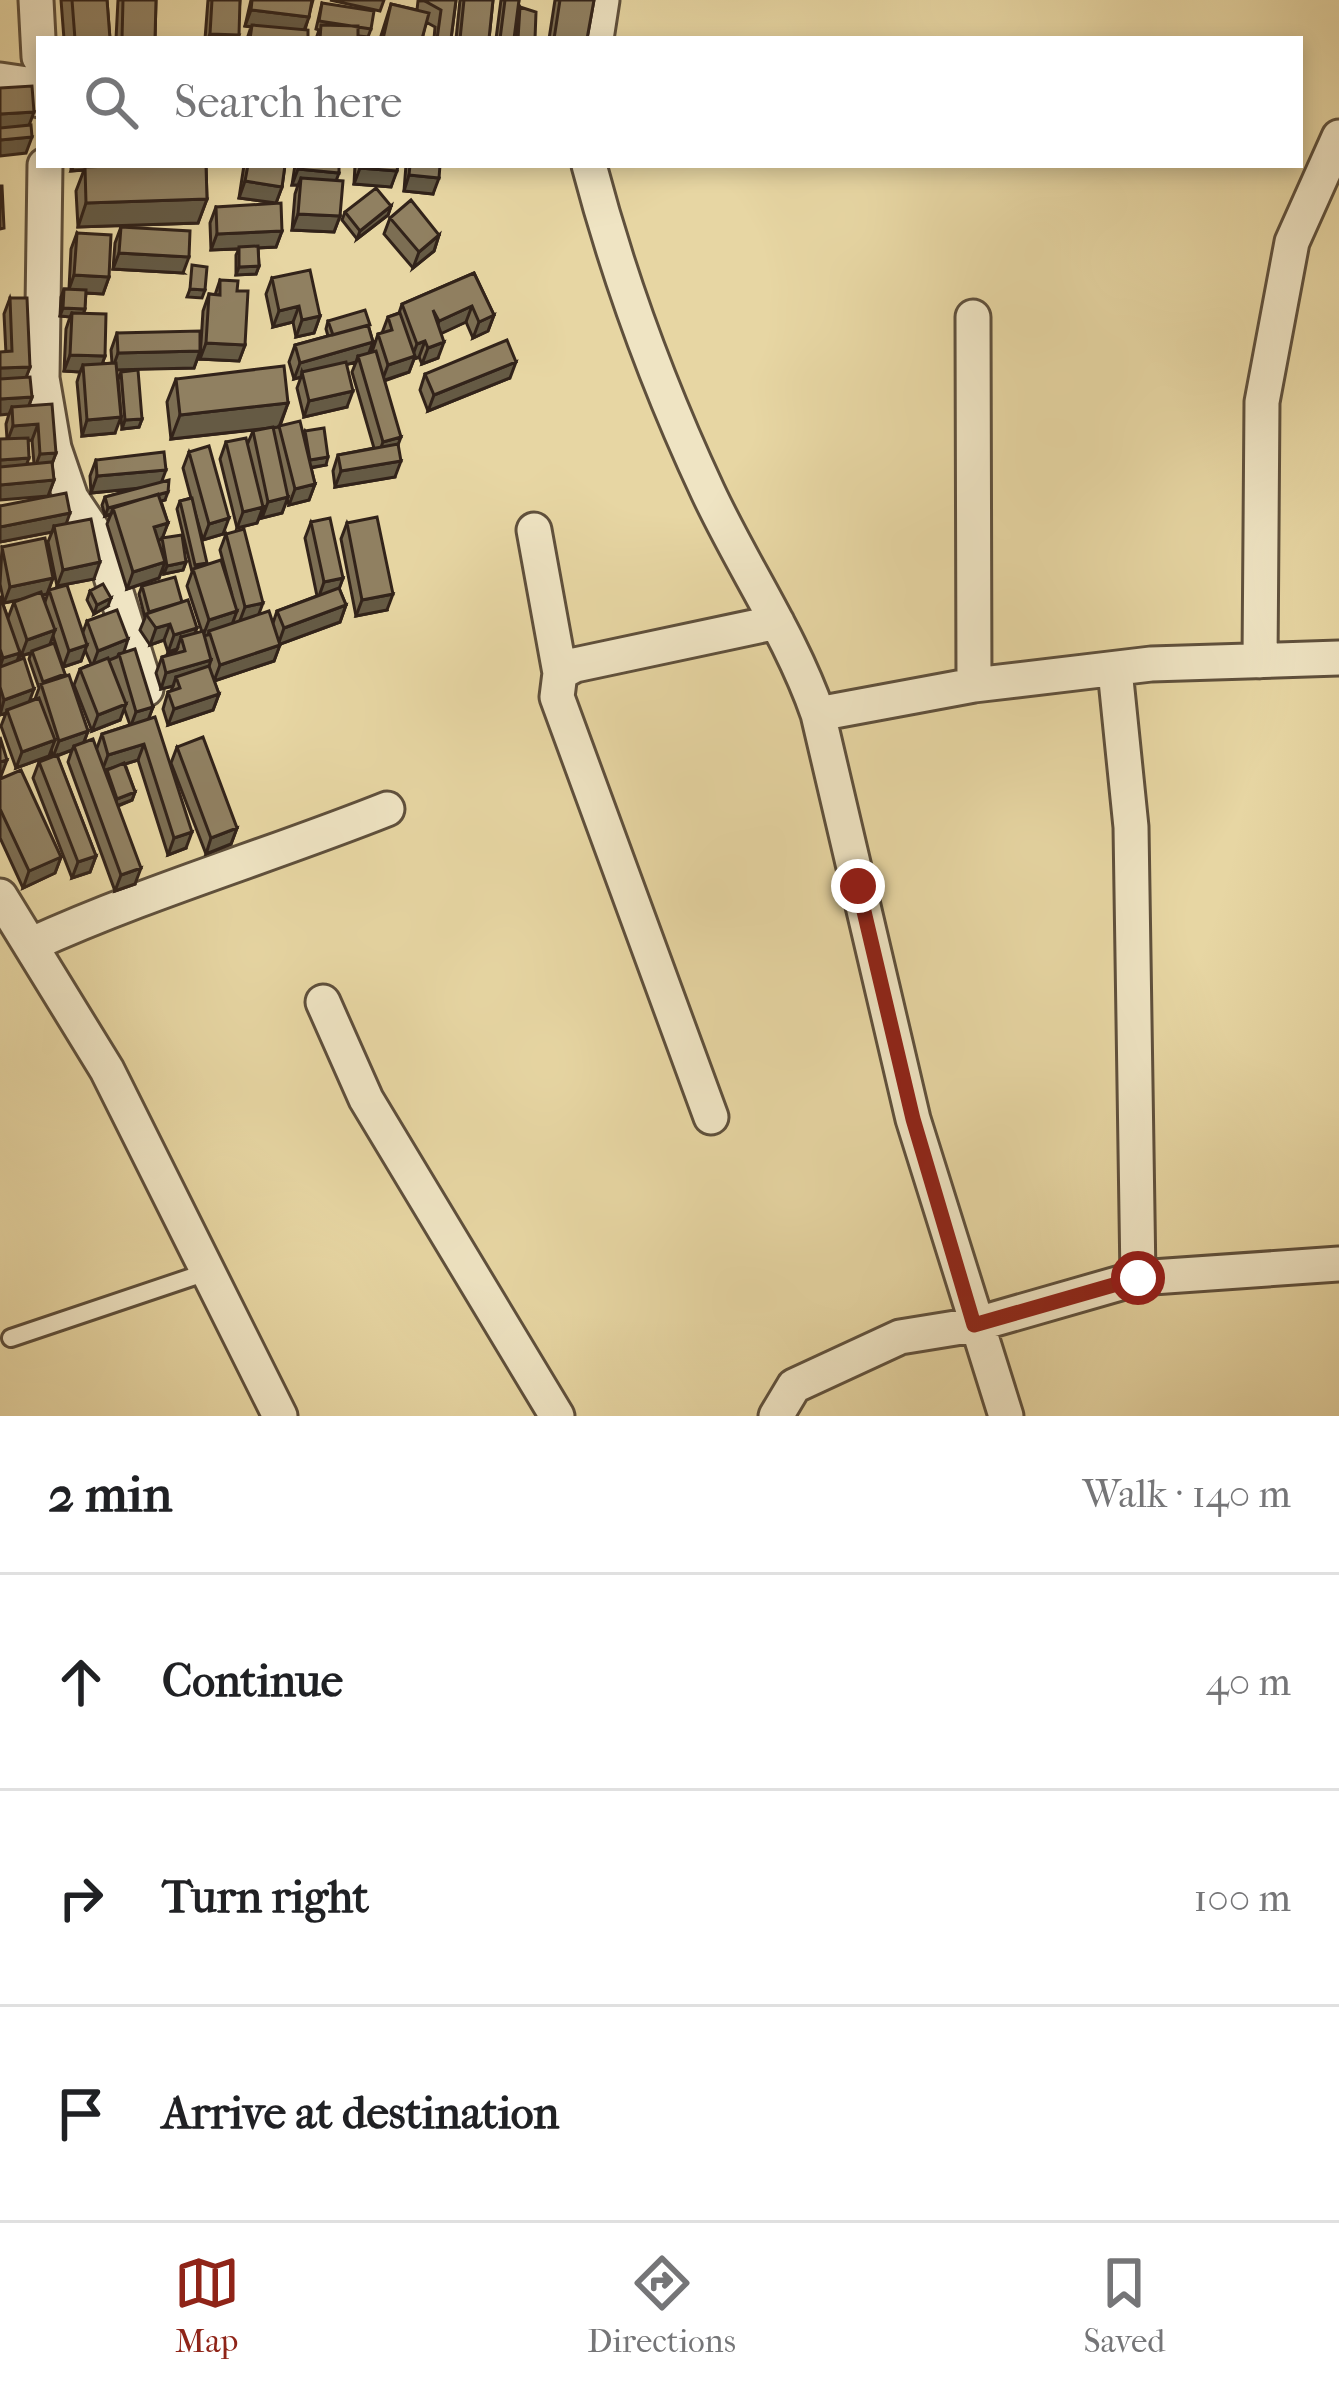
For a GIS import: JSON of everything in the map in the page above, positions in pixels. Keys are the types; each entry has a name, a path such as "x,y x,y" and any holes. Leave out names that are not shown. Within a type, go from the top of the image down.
{"street":[{"path":"36,0 38,36"},
{"path":"596,36 602,0"},
{"path":"0,80 27,84 36,96"},
{"path":"1260,661 1262,402 1292,242 1339,136"},
{"path":"45,168 42,378 53,448 70,498 100,541 148,697"},
{"path":"591,168 615,264 651,367 818,714 913,1119 1006,1416"},
{"path":"973,317 974,686"},
{"path":"534,530 560,673 557,697 711,1117"},
{"path":"560,673 575,665 777,622"},
{"path":"818,714 974,686 1115,670 1339,658"},
{"path":"1115,670 1131,827 1138,1278"},
{"path":"30,945 122,903 217,876 387,809"},
{"path":"0,896 106,1070 280,1416"},
{"path":"323,1002 390,1142 556,1416"},
{"path":"776,1416 901,1337 974,1325 1138,1278 1339,1264"}],"lane":[{"path":"11,1338 207,1273"}],"building":[{"path":"72,0 107,0 110,36 75,36"},
{"path":"123,0 156,0 155,36 122,36"},
{"path":"212,0 240,0 239,35 210,34"},
{"path":"252,0 312,0 309,17 251,10"},
{"path":"423,0 456,0 451,36 437,36 441,10"},
{"path":"464,0 493,0 489,36 460,36"},
{"path":"505,0 519,0 514,36 500,36"},
{"path":"560,0 594,0 588,36 554,36"},
{"path":"322,3 374,11 371,29 319,21"},
{"path":"391,4 429,13 423,36 384,36"},
{"path":"520,7 536,12 535,36 518,36"},
{"path":"252,25 308,30 308,36 250,36"},
{"path":"321,25 358,26 358,36 320,36"},
{"path":"32,86 34,112 0,114 0,88"},
{"path":"31,125 32,137 0,140 0,128"},
{"path":"85,168 206,168 207,199 86,203"},
{"path":"247,168 285,168 282,187 245,181"},
{"path":"339,168 339,173 298,169"},
{"path":"410,168 440,168 439,178 409,175"},
{"path":"301,178 343,181 340,216 298,214"},
{"path":"0,186 4,228 0,229"},
{"path":"376,188 391,206 360,231 345,212"},
{"path":"411,200 439,235 419,252 390,218"},
{"path":"281,203 282,231 217,234 216,207"},
{"path":"121,227 190,231 189,257 119,253"},
{"path":"77,233 111,235 109,277 74,275"},
{"path":"258,246 259,266 239,267 239,247"},
{"path":"192,265 207,267 205,290 190,289"},
{"path":"310,270 320,316 302,320 299,306 279,311 272,278"},
{"path":"474,273 494,315 479,322 472,306 439,321 433,310 444,342 428,348 425,341 417,344 402,304"},
{"path":"220,280 238,281 237,291 248,291 245,345 206,343 209,294 220,295"},
{"path":"64,289 86,290 85,309 63,308"},
{"path":"10,298 27,298 30,367 0,368 0,352 12,351"},
{"path":"365,310 370,325 333,335 328,321"},
{"path":"72,313 106,314 105,356 70,355"},
{"path":"400,313 415,356 388,365 378,334 392,330 388,317"},
{"path":"368,325 373,342 300,363 295,345"},
{"path":"200,331 200,351 118,353 117,333"},
{"path":"507,340 516,362 434,395 425,374"},
{"path":"376,351 401,437 383,442 358,356"},
{"path":"346,362 353,391 309,401 302,372"},
{"path":"116,363 121,417 87,420 83,365"},
{"path":"284,366 288,403 180,415 176,379"},
{"path":"138,370 142,419 125,420 121,372"},
{"path":"30,377 32,397 0,399 0,379"},
{"path":"52,404 56,453 40,454 38,424 13,426 12,407"},
{"path":"300,421 315,484 295,489 279,426"},
{"path":"273,427 288,497 268,502 253,431"},
{"path":"324,428 328,457 310,460 305,431"},
{"path":"28,438 29,458 0,460 0,439"},
{"path":"246,438 263,507 243,512 226,442"},
{"path":"398,444 401,461 341,471 338,455"},
{"path":"209,446 229,518 209,524 189,452"},
{"path":"164,452 166,470 97,476 96,460"},
{"path":"52,462 54,480 0,485 0,467"},
{"path":"169,480 168,492 108,508 105,497"},
{"path":"66,493 70,513 0,527 0,506"},
{"path":"158,494 168,523 154,527 165,562 133,572 113,508"},
{"path":"192,498 207,563 195,565 180,501"},
{"path":"377,517 393,594 362,600 347,523"},
{"path":"330,518 343,578 324,582 311,522"},
{"path":"91,519 100,562 63,570 54,526"},
{"path":"244,529 263,603 245,607 226,534"},
{"path":"182,535 186,562 167,566 162,538"},
{"path":"45,538 53,578 10,587 2,547"},
{"path":"221,560 237,611 209,620 193,569"},
{"path":"175,577 182,602 149,612 142,586"},
{"path":"103,584 111,598 97,605 90,591"},
{"path":"67,585 87,645 69,651 49,590"},
{"path":"339,588 346,605 284,628 277,611"},
{"path":"41,592 55,630 27,640 14,602"},
{"path":"0,596 20,653 3,658 0,649"},
{"path":"188,600 197,628 174,635 170,624 156,628 146,614"},
{"path":"117,610 128,639 98,651 87,621"},
{"path":"269,611 280,645 220,665 209,631"},
{"path":"203,631 211,660 166,673 162,657 185,651 181,637"},
{"path":"54,643 65,674 43,682 32,651"},
{"path":"135,649 153,707 136,712 119,654"},
{"path":"24,658 34,689 4,700 0,667"},
{"path":"108,658 126,704 98,715 80,669"},
{"path":"209,666 219,694 174,709 168,692 180,688 176,677"},
{"path":"69,675 88,731 59,741 41,684"},
{"path":"39,698 55,740 22,752 7,710"},
{"path":"155,717 192,832 174,838 144,744 108,755 102,734"},
{"path":"203,737 237,828 211,838 177,747"},
{"path":"93,739 141,868 121,875 74,746"},
{"path":"57,755 96,856 78,862 39,762"},
{"path":"124,763 135,792 117,799 107,770"},
{"path":"21,770 61,857 29,871 0,809 0,779"}],"route":[{"path":"858,886 913,1119 974,1325 1138,1278"}]}
